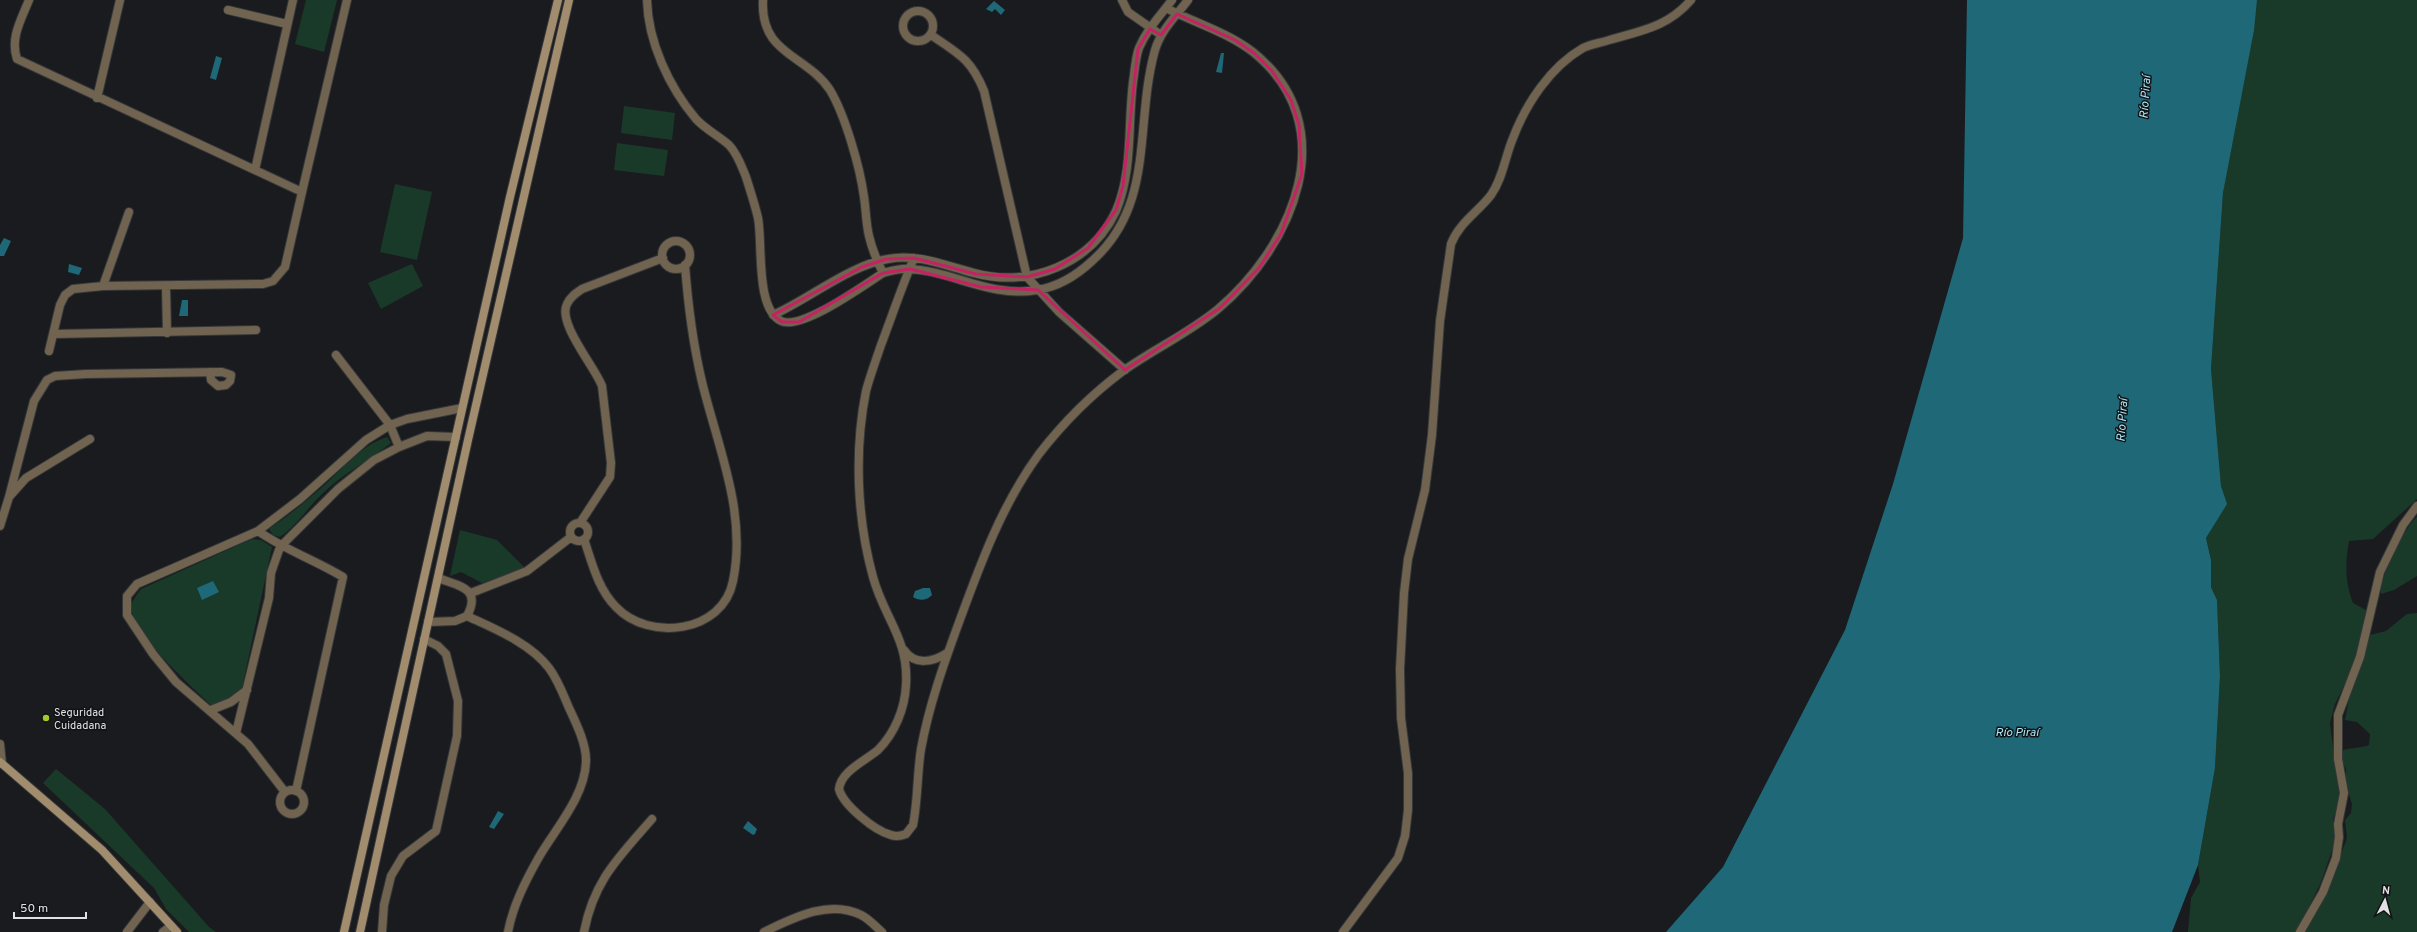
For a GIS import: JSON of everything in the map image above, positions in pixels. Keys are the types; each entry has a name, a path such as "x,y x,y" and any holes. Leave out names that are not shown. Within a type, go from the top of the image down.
{"main road":[{"path":"344,932 462,408 558,0"},
{"path":"360,932 468,440 569,0"},
{"path":"456,437 468,440"},
{"path":"1,763 102,850 177,932"}],"street":[{"path":"29,0 15,35 13,48 17,59 97,98 302,192"},
{"path":"97,98 120,0"},
{"path":"255,170 293,0"},
{"path":"49,351 60,305 65,295 73,289 103,286 263,284 273,281 285,267 347,0"},
{"path":"648,0 652,34 660,59 673,83 696,119 734,151 746,178 758,217 764,293 773,315 782,322 799,322 883,273 910,269 981,287 1022,291 1038,290 1063,281 1084,269 1099,255 1123,224 1136,189 1148,87 1155,50 1161,35 1188,0"},
{"path":"763,0 767,28 776,44 788,55 804,64 816,74 830,91 838,109 854,154 864,196 868,234 883,273"},
{"path":"1122,0 1128,12 1150,29 1161,35"},
{"path":"773,315 862,267 878,261 895,258 914,258 976,274 1027,277 1055,270 1074,259 1100,234 1116,210 1126,173 1132,85 1138,49 1150,29 1172,0"},
{"path":"1343,932 1398,858 1405,836 1408,810 1408,772 1401,718 1400,669 1404,593 1408,559 1425,490 1432,436 1440,321 1451,244 1454,235 1490,195 1501,176 1513,139 1530,103 1557,69 1583,48 1654,29 1682,12 1692,0"},
{"path":"904,649 907,684 902,712 889,737 879,749 842,779 839,789 846,803 884,832 892,836 906,834 913,825 921,750 935,684 979,564 1007,503 1040,454 1071,417 1125,370 1204,320 1220,308 1259,268 1281,234 1297,196 1302,174 1299,125 1291,100 1272,71 1254,53 1235,40 1166,8"},
{"path":"228,10 287,24"},
{"path":"931,35 968,61 977,73 984,91 1027,277 1058,312 1125,370"},
{"path":"103,286 129,212"},
{"path":"580,523 588,530 584,539 597,579 606,595 616,608 631,619 645,624 672,629 700,622 712,616 729,595 733,581 736,554 736,516 728,476 702,383 692,335 685,266 690,258 689,249 678,241 666,245 663,258"},
{"path":"663,258 672,268 685,266"},
{"path":"571,537 571,527 580,523 610,477 611,463 602,386 598,375 568,326 566,305 571,297 582,289 663,258"},
{"path":"914,258 867,390 862,423 860,469 862,525 869,564 881,599 908,656 920,661 936,660 947,653"},
{"path":"166,286 167,333"},
{"path":"54,334 167,333 256,330"},
{"path":"336,354 390,425 399,447"},
{"path":"0,526 34,401 47,380 55,376 86,374 210,372"},
{"path":"285,792 236,733 211,710 176,682 153,654 127,615 127,596 137,584 258,532 300,499 366,440 390,425 407,419 462,408"},
{"path":"236,733 269,598 272,573 280,547 338,489 374,460 399,447 427,436 456,437"},
{"path":"9,496 26,478 90,438"},
{"path":"2300,932 2323,892 2336,858 2340,837 2338,824 2344,793 2338,759 2338,715 2360,656 2380,572 2403,525 2417,506"},
{"path":"258,532 280,547 322,564 343,577 296,791"},
{"path":"571,537 577,541 584,539"},
{"path":"471,593 527,571 571,537"},
{"path":"428,622 455,621 467,616 473,600 471,593 461,586 438,578"},
{"path":"467,616 503,633 530,651 548,667 559,683 572,715 586,758 581,785 525,883 514,911 508,932"},
{"path":"382,932 384,905 391,876 403,856 436,830 457,736 458,701 446,654 438,646 424,639"},
{"path":"211,710 231,702 247,690"},
{"path":"0,744 1,763"},
{"path":"296,791 302,795 305,803 301,810 294,814 286,812 281,806 281,798 285,792 296,791"},
{"path":"584,932 594,894 608,869 652,819"},
{"path":"131,931 150,902"},
{"path":"764,932 818,910 838,909 861,915 882,932"},
{"path":"163,932 171,926"}],"highlighted area":[{"path":"1177,14 1235,40 1254,53 1272,71 1291,100 1299,125 1302,174 1281,234 1259,268 1220,308 1125,370 1038,290 981,287 910,269 883,273 799,322 782,322 773,315 862,267 886,259 914,258 976,274 1027,277 1055,269 1088,248 1116,210 1123,186 1138,49 1150,29 1161,35"}],"green space":[{"path":"306,0 337,0 324,52 295,44"},
{"path":"2257,0 2417,0 2417,499 2373,539 2349,541 2346,565 2348,588 2353,603 2366,610 2358,649 2347,680 2335,704 2330,723 2341,793 2333,820 2336,839 2321,882 2297,932 2188,932 2191,898 2200,882 2198,865 2215,768 2220,676 2217,600 2211,587 2211,560 2206,538 2226,504 2221,486 2211,369 2223,193"},
{"path":"624,106 675,113 672,140 621,133"},
{"path":"617,143 668,150 664,176 614,170"},
{"path":"395,184 432,192 417,260 380,252"},
{"path":"412,264 423,286 381,309 368,283"},
{"path":"387,437 391,443 329,487 286,533 280,537 273,535 269,529 307,500 363,450 378,440"},
{"path":"2417,517 2417,576 2394,590 2381,594 2381,586 2388,565 2406,531"},
{"path":"460,530 497,540 525,568 482,583 461,572 450,576"},
{"path":"252,539 261,540 272,547 242,688 228,700 220,704 211,705 152,646 134,619 131,605 141,589"},
{"path":"2417,613 2417,932 2304,932 2327,892 2347,838 2345,820 2351,813 2352,804 2346,785 2346,768 2341,761 2341,751 2369,745 2370,734 2357,722 2345,720 2349,699 2363,661 2370,635 2386,631 2407,614"},
{"path":"56,769 105,809 209,927 216,932 189,932 166,909 154,888 43,783"}],"water":[{"name":"Río Piraí","path":"1967,0 2257,0 2254,30 2223,193 2211,369 2221,486 2227,504 2206,538 2211,560 2211,587 2217,600 2220,676 2215,768 2198,865 2172,932 1666,932 1723,867 1845,630 1893,484 1963,238"},
{"path":"994,1 1005,10 1001,15 995,9 992,12 986,9"},
{"path":"1221,53 1224,53 1222,73 1216,72"},
{"path":"216,56 222,58 216,80 210,78"},
{"path":"4,238 11,241 4,256 0,256 0,245"},
{"path":"69,264 82,268 79,275 68,272"},
{"path":"182,300 188,300 188,316 179,316"},
{"path":"213,581 219,592 202,600 197,588"},
{"path":"923,588 930,588 932,595 922,600 913,597 915,591"},
{"path":"498,811 504,814 494,829 489,827"},
{"path":"748,821 757,829 753,835 743,828"}],"place":[{"name":"Seguridad Cuidadana","path":"46,718"}]}
